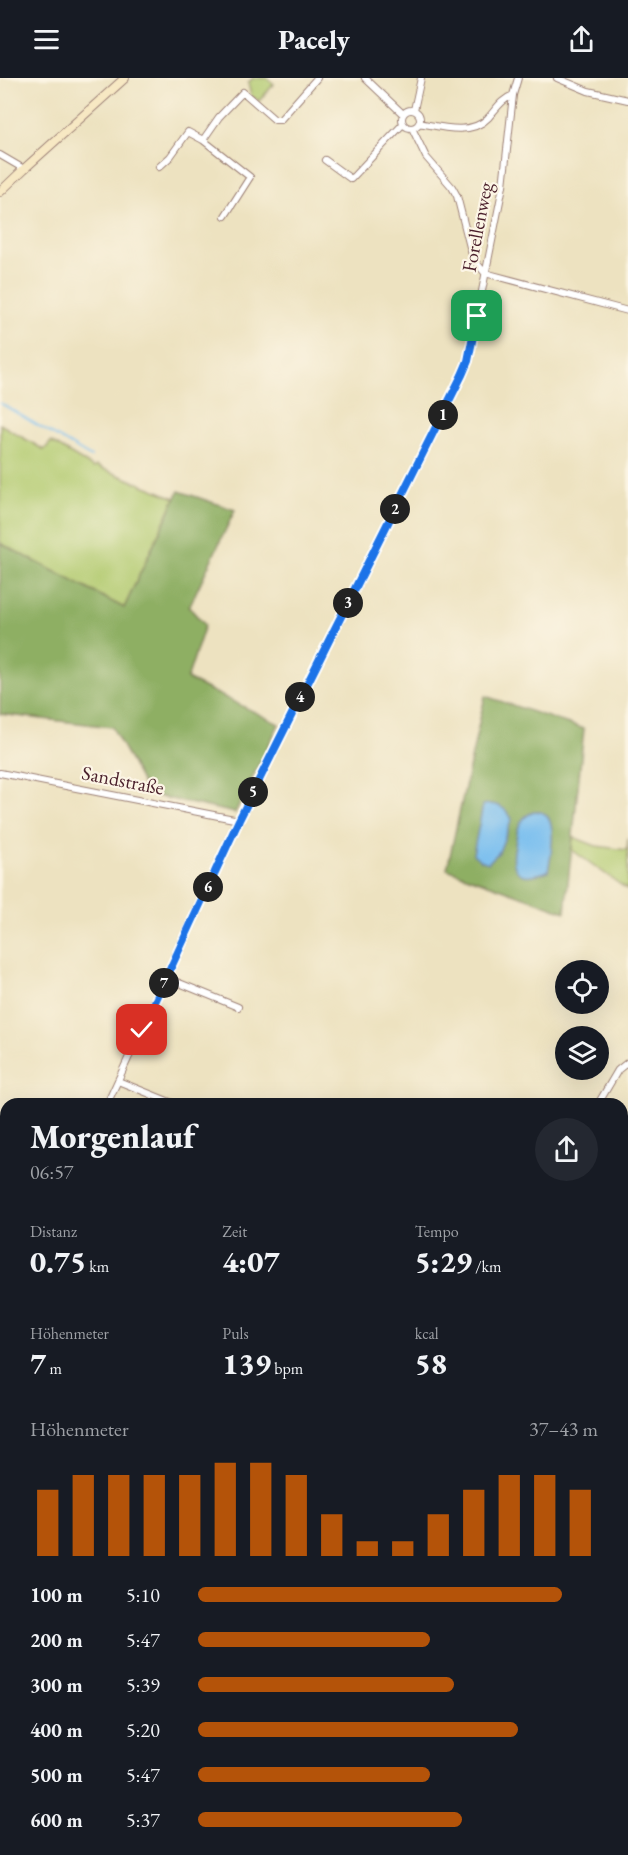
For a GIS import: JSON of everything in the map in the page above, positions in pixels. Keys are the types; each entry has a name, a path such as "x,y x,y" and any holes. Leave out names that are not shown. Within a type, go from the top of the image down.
{"street":[{"path":"0,192 125,78"},
{"path":"203,140 219,117 243,92 275,120 280,120 317,78"},
{"path":"325,160 351,179 403,124 403,114 365,78"},
{"path":"414,110 421,78"},
{"name":"Forellenweg","path":"110,1098 239,820 465,368 503,186 513,95 518,78"},
{"path":"556,78 588,91 628,100"},
{"path":"412,128 419,123 459,129 472,128 485,121 506,98 513,95"},
{"path":"403,114 408,110 414,110 420,117 419,123"},
{"path":"403,124 412,128 426,158 452,187 457,196 473,259 484,273 628,311"},
{"path":"159,167 170,157 188,132 203,140 250,177 225,216"},
{"path":"0,155 24,169"},
{"name":"Sandstraße","path":"0,773 239,820"},
{"path":"166,978 238,1007"},
{"path":"602,1098 618,1070 628,1062"},
{"path":"118,1081 160,1098"}],"green space":[{"path":"253,78 267,78 274,84 259,101 251,96 248,83"},
{"path":"0,424 44,450 51,442 94,468 96,466 175,498 124,608 0,543"},
{"path":"179,491 235,510 189,607 205,625 187,679 279,724 235,813 148,794 112,727 0,714 0,543 124,608"},
{"path":"485,696 584,729 565,912 447,869"},
{"path":"573,837 596,846 627,850 628,838 628,890 572,850"}],"water":[{"path":"490,804 503,808 512,819 499,852 488,863 473,854 483,805"},
{"path":"536,811 545,814 551,825 552,841 548,871 524,875 519,873 514,863 517,834 526,816"}],"waterway":[{"path":"0,403 91,457"}],"route":[{"path":"142,1030 239,820 462,375 468,361 477,316"}]}
